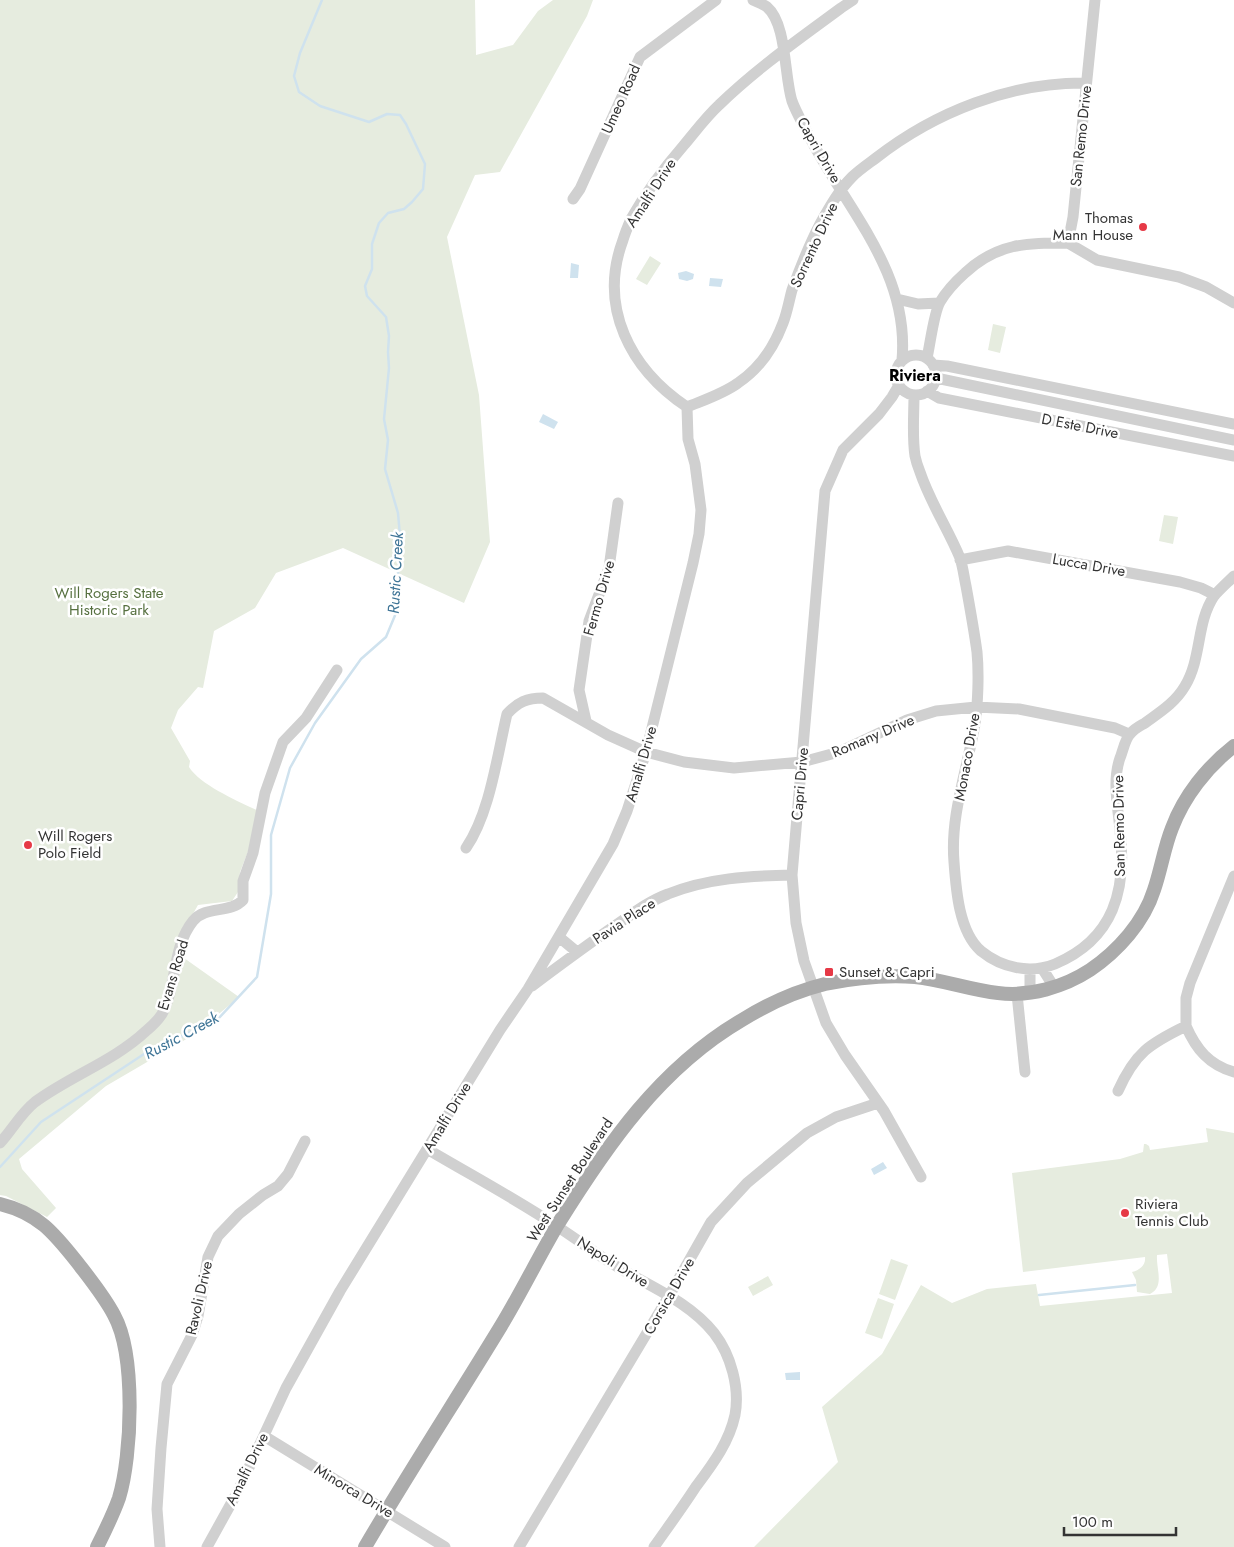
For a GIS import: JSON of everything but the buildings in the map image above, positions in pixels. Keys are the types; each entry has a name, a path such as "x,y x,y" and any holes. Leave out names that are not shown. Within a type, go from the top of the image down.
{"main road":[{"name":"West Sunset Boulevard","path":"365,1547 503,1323 557,1226 603,1154 625,1124 669,1077 700,1049 731,1026 775,1002 812,988 850,980 897,976 937,980 999,994 1023,994 1054,987 1072,980 1104,960 1120,945 1138,922 1154,890 1161,859 1172,827 1184,803 1200,779 1234,746"},
{"path":"0,1204 30,1214 55,1235 100,1292 115,1315 125,1346 128,1384 128,1450 119,1498 107,1529 97,1547"}],"street":[{"name":"Umeo Road","path":"573,199 580,189 640,57 716,0"},
{"name":"Capri Drive","path":"753,0 766,8 775,17 779,27 792,102 816,151 882,258 897,299 904,346 902,360"},
{"name":"Amalfi Drive","path":"207,1547 238,1491 286,1388 340,1291 500,1030 528,989 613,844 627,811 646,752 671,655 701,523 699,489 688,439 686,407 670,396 653,380 634,355 626,339 615,305 615,268 630,220 662,172 718,105 753,74 854,0"},
{"name":"San Remo Drive","path":"1068,243 1073,217 1095,0"},
{"name":"Sorrento Drive","path":"686,407 712,397 738,383 754,370 766,356 784,322 802,264 820,224 852,176 898,142 955,111 1002,94 1062,83 1086,83"},
{"path":"1234,303 1206,287 1178,277 1097,260 1068,243 1030,243 1001,249 977,261 957,280 939,303 930,361 936,378 927,391 914,394 902,390 898,385 896,372 902,360 914,355 930,361 947,366 1234,424"},
{"path":"897,299 918,304 939,303"},
{"name":"D Este Drive","path":"936,378 1234,440"},
{"name":"Capri Drive","path":"898,385 878,414 843,450 825,491 792,875 800,944 812,988 826,1023 845,1055 884,1111 921,1176"},
{"name":"D Este Drive","path":"927,391 939,398 1234,456"},
{"name":"Monaco Drive","path":"914,394 915,457 925,487 960,560 972,614 977,655 975,722 954,826 953,855 959,905 967,932 980,950 997,961 1015,968 1042,968"},
{"name":"Fermo Drive","path":"586,721 579,690 589,621 609,568 618,503"},
{"name":"Lucca Drive","path":"960,560 1008,551 1180,582 1201,588 1215,596"},
{"path":"1129,734 1170,705 1185,686 1195,664 1206,611 1215,596 1234,576"},
{"name":"Evans Road","path":"0,1142 32,1104 128,1046 161,1016 167,1001 181,946 192,922 200,914 239,904 243,900 243,881 253,853 265,793 283,742 306,718 337,670"},
{"name":"Romany Drive","path":"466,848 476,833 486,804 507,714 514,706 524,700 543,698 608,735 646,752 684,762 734,768 802,762 839,752 907,720 936,711 976,707 1019,709 1115,728 1129,734"},
{"name":"San Remo Drive","path":"1042,968 1055,964 1078,952 1107,923 1115,907 1119,892 1122,842 1116,777 1129,734"},
{"name":"Pavia Place","path":"528,989 645,905 667,894 720,879 792,875"},
{"path":"1234,876 1190,983 1186,998 1186,1026 1192,1041 1201,1054 1213,1063 1234,1072"},
{"path":"558,937 577,952"},
{"path":"1042,968 1054,987"},
{"path":"1025,1072 1023,994 1030,969"},
{"path":"1118,1091 1128,1069 1141,1053 1152,1043 1186,1026"},
{"name":"Corsica Drive","path":"519,1547 712,1222 747,1183 807,1133 836,1117 878,1103"},
{"name":"Ravoli Drive","path":"160,1547 157,1509 168,1384 192,1335 198,1316 208,1256 218,1236 239,1214 262,1195 278,1186 288,1174 305,1142"},
{"name":"Napoli Drive","path":"427,1149 557,1226 609,1262 669,1296 698,1316 714,1333 724,1348 735,1384 735,1406 729,1435 722,1450 654,1547"},
{"name":"Minorca Drive","path":"264,1436 445,1547"}],"green space":[{"name":"Will Rogers State Historic Park","path":"0,0 475,0 476,55 513,45 538,11 553,0 593,0 587,16 500,172 475,175 447,237 479,395 490,542 464,603 343,548 276,573 255,608 214,631 203,688 198,687 178,710 171,728 190,761 189,767 195,774 212,787 263,813 240,872 238,892 232,901 198,905 181,935 178,946 184,958 239,997 195,1034 106,1086 19,1159 22,1169 56,1208 47,1217 6,1196 0,1195"},
{"path":"650,256 661,263 647,285 636,279"},
{"path":"993,324 1006,327 1000,353 988,350"},
{"path":"1164,515 1178,517 1173,544 1159,541"},
{"path":"1206,1128 1234,1133 1234,1547 754,1547 838,1462 822,1407 882,1354 921,1285 952,1303 987,1289 1036,1284 1040,1306 1172,1293 1167,1254 1157,1255 1159,1282 1155,1291 1150,1294 1137,1292 1136,1280 1132,1272 1142,1267 1145,1257 1023,1272 1012,1173 1120,1159 1143,1152 1144,1144 1149,1146 1150,1150 1208,1142"},
{"path":"891,1259 908,1265 895,1300 879,1294"},
{"path":"768,1276 773,1285 753,1296 748,1287"},
{"path":"878,1298 894,1304 882,1339 865,1333"}],"water":[{"path":"571,263 579,265 578,278 570,278"},
{"path":"686,271 694,274 693,279 687,281 679,279 678,273"},
{"path":"710,278 723,279 721,287 709,286"},
{"path":"543,414 558,422 554,429 539,422"},
{"path":"883,1162 887,1168 874,1175 871,1169"},
{"path":"800,1372 800,1380 786,1380 785,1373"}],"waterway":[{"name":"Rustic Creek","path":"0,1167 41,1122 144,1054 218,1019 257,977 271,894 271,835 290,768 315,723 361,659 386,637 396,613 400,536 398,513 385,469 388,440 384,419 389,368 389,336 386,317 367,296 365,286 372,269 372,244 379,223 388,213 404,209 423,189 425,164 400,115 387,114 369,122 320,106 299,92 294,76 300,53 322,0"},
{"path":"1039,1295 1135,1285"}],"place":[{"name":"Thomas Mann House","path":"1143,227"},
{"name":"Will Rogers Polo Field","path":"28,845"},
{"name":"Sunset & Capri","path":"829,972"},
{"name":"Riviera Tennis Club","path":"1125,1213"}],"district":[{"name":"Riviera","path":"915,375"}]}
